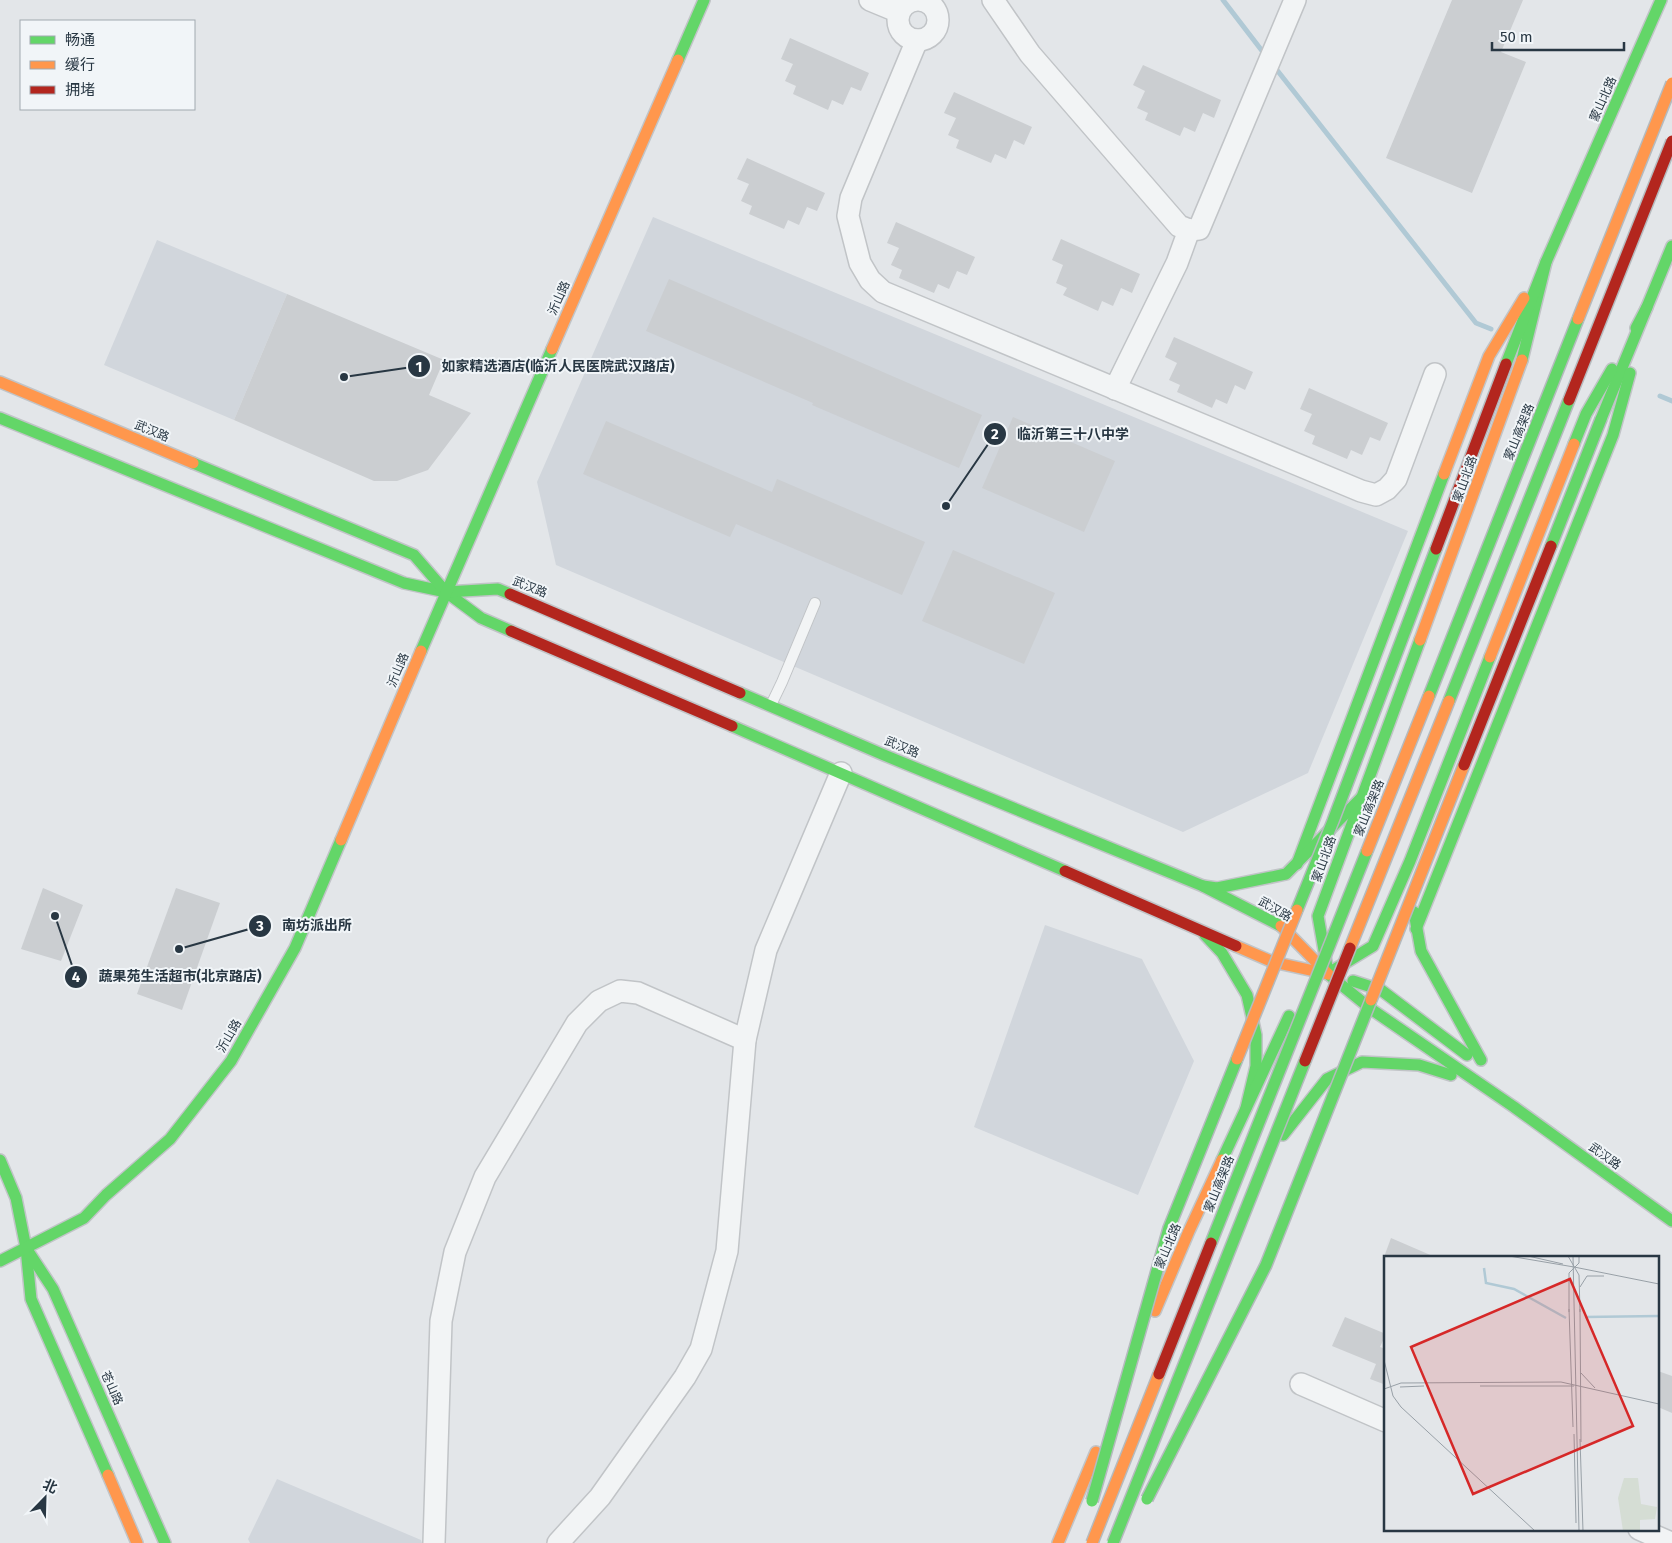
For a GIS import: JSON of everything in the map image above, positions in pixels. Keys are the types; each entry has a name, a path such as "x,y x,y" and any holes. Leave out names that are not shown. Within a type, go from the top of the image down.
{"main road":[{"name":"沂山路","path":"0,1261 84,1218 106,1195 170,1139 231,1061 295,948 446,592 704,0"},
{"name":"蒙山北路","path":"1661,0 1546,262 1520,369 1318,916 1328,974 1327,1023 1141,1507 1266,1265 1601,419 1672,246"},
{"name":"蒙山高架路","path":"1092,1543 1672,83"},
{"path":"1113,1543 1672,141"},
{"path":"1088,1514 1169,1228 1333,821 1546,262"},
{"path":"1297,864 1488,356 1546,262"},
{"name":"蒙山北路","path":"1058,1543 1189,1231 1294,1006 1328,974 1373,946 1410,861 1586,414 1647,307"},
{"path":"1416,929 1613,435 1647,307"},
{"name":"武汉路","path":"0,382 414,555 446,592 481,618 1273,962 1328,974 1381,990 1485,1068 1421,951 1416,929"},
{"name":"武汉路","path":"0,418 404,583 446,592 498,589 884,754 1204,886 1281,926 1328,974 1371,1010 1514,1107 1672,1221"},
{"path":"1204,886 1217,888 1286,874 1361,798"},
{"path":"1410,861 1416,929"},
{"path":"1203,932 1222,952 1247,995 1256,1035 1256,1066 1246,1108"},
{"path":"1283,1135 1327,1079 1362,1062 1419,1064 1478,1084"},
{"name":"苍山路","path":"0,1160 16,1198 26,1248 31,1299 137,1543"},
{"name":"苍山路","path":"10,1228 53,1288 165,1543"}],"street":[{"path":"870,0 899,12"},
{"path":"914,0 935,3 937,26 930,36 917,40 905,36 901,31 897,18 899,12 908,2 914,0"},
{"path":"993,0 1030,54 1179,226 1189,230 1199,229 1295,0"},
{"path":"917,40 851,198 848,216 860,263 870,280 883,292 1361,491 1376,495 1387,489 1396,479 1435,374"},
{"path":"1115,389 1177,263 1189,230"},
{"path":"558,1543 600,1497 685,1377 701,1349 727,1251 745,1040 766,950 841,773"},
{"path":"434,1543 440,1321 455,1252 486,1177 577,1023 599,1001 620,991 638,993 745,1040"},
{"path":"1301,1384 1384,1419"},
{"path":"1641,1530 1671,1543"}],"lane":[{"path":"770,706 815,603"}],"shaded area":[{"path":"653,217 1408,531 1308,773 1183,832 556,565 537,482"},
{"path":"157,240 287,294 234,420 104,365"},
{"path":"1045,925 1142,959 1194,1061 1138,1195 974,1127"},
{"path":"277,1479 421,1540 422,1543 250,1543 248,1539"}],"building":[{"path":"1452,0 1523,0 1501,52 1526,62 1472,193 1386,158"},
{"path":"790,38 869,73 861,91 851,87 843,105 832,100 828,110 793,94 796,86 785,81 793,64 781,59"},
{"path":"1143,65 1221,100 1214,118 1203,113 1195,132 1184,127 1180,136 1145,120 1148,113 1137,108 1145,91 1133,85"},
{"path":"954,92 1032,127 1024,145 1014,140 1006,159 995,154 991,163 956,148 959,140 948,135 956,118 944,113"},
{"path":"747,158 825,193 817,211 807,207 799,225 788,220 784,229 749,214 752,206 741,201 749,184 737,179"},
{"path":"896,222 975,257 967,275 957,271 949,289 938,284 934,293 899,278 902,270 891,265 899,248 887,243"},
{"path":"1061,239 1140,274 1132,293 1121,288 1113,306 1102,301 1098,311 1063,295 1067,288 1056,283 1063,265 1052,260"},
{"path":"669,279 982,415 959,468 646,331"},
{"path":"287,294 444,360 429,395 471,413 428,470 397,481 374,481 234,420"},
{"path":"1174,337 1253,372 1245,390 1235,385 1227,404 1216,399 1212,408 1177,392 1180,385 1169,380 1177,363 1165,357"},
{"path":"1309,388 1388,423 1380,441 1370,437 1362,455 1351,450 1347,459 1312,444 1315,436 1304,431 1312,414 1300,409"},
{"path":"1013,417 1115,461 1084,532 982,488"},
{"path":"606,421 772,492 777,479 925,542 902,595 736,524 730,537 583,474"},
{"path":"953,550 1055,593 1024,664 922,621"},
{"path":"43,888 83,905 61,961 21,949"},
{"path":"176,888 220,903 182,1010 137,994"},
{"path":"1391,1238 1433,1256 1384,1256"},
{"path":"1345,1317 1384,1333 1380,1347 1383,1348 1384,1346 1384,1384 1370,1379 1376,1364 1332,1346"},
{"path":"1660,1372 1672,1376 1672,1413 1660,1408"}],"waterway":[{"path":"1223,0 1266,56"},
{"path":"1273,65 1476,323 1491,329"},
{"path":"1660,396 1672,401"}],"traffic: fast":[{"path":"678,60 704,0"},
{"path":"1522,360 1546,262 1661,0"},
{"path":"1636,328 1647,307 1672,246"},
{"path":"1506,364 1546,262"},
{"path":"1601,419 1647,307"},
{"path":"1429,696 1578,319"},
{"path":"421,651 552,349"},
{"path":"1574,444 1586,414 1612,369"},
{"path":"1416,929 1613,435 1630,373"},
{"path":"1449,701 1569,400"},
{"path":"0,418 404,583 446,592 481,618 511,631"},
{"path":"1551,546 1601,419"},
{"path":"193,463 414,555 446,592 498,589 510,594"},
{"path":"1297,864 1444,474"},
{"path":"1297,910 1333,821 1436,549"},
{"path":"1327,967 1318,916 1420,640"},
{"path":"1332,971 1373,946 1410,861 1490,657"},
{"path":"740,693 884,755 1203,886 1281,926"},
{"path":"732,726 1065,871"},
{"path":"1203,886 1217,888 1286,874 1361,798"},
{"path":"0,1261 84,1218 106,1195 170,1139 231,1061 295,948 341,840"},
{"path":"1211,1243 1367,851"},
{"path":"1414,912 1421,951 1481,1060"},
{"path":"1205,935 1222,953 1247,995 1256,1035 1256,1066 1246,1108"},
{"path":"1328,974 1371,1009 1514,1107 1672,1221"},
{"path":"1353,981 1381,990 1467,1055"},
{"path":"1147,1499 1266,1265 1371,1000"},
{"path":"1222,1160 1289,1016"},
{"path":"1092,1501 1169,1228 1237,1059"},
{"path":"1113,1543 1305,1061"},
{"path":"1283,1135 1327,1079 1362,1062 1419,1065 1451,1075"},
{"path":"0,1160 16,1198 26,1248 31,1299 108,1475"},
{"path":"28,1251 53,1289 165,1543"}],"traffic: slow":[{"path":"552,349 678,60"},
{"path":"1578,319 1672,83"},
{"path":"1444,474 1489,356 1524,298"},
{"path":"1420,640 1522,360"},
{"path":"0,382 193,463"},
{"path":"1490,657 1574,444"},
{"path":"341,840 421,651"},
{"path":"1367,851 1429,696"},
{"path":"1350,948 1449,701"},
{"path":"1371,1000 1464,765"},
{"path":"1237,1059 1297,910"},
{"path":"1281,926 1328,974"},
{"path":"1236,946 1273,962 1328,974"},
{"path":"1155,1311 1222,1160"},
{"path":"1092,1543 1159,1374"},
{"path":"1058,1543 1096,1452"},
{"path":"108,1475 137,1543"}],"traffic: jam":[{"path":"1569,400 1672,141"},
{"path":"1436,549 1506,364"},
{"path":"1464,765 1551,546"},
{"path":"510,594 740,693"},
{"path":"511,631 732,726"},
{"path":"1065,871 1236,946"},
{"path":"1305,1061 1350,948"},
{"path":"1159,1374 1211,1243"}],"place":[{"name":"如家精选酒店(临沂人民医院武汉路店)","path":"344,377"},
{"name":"临沂第三十八中学","path":"946,506"},
{"name":"蔬果苑生活超市(北京路店)","path":"55,916"},
{"name":"南坊派出所","path":"179,949"}]}
